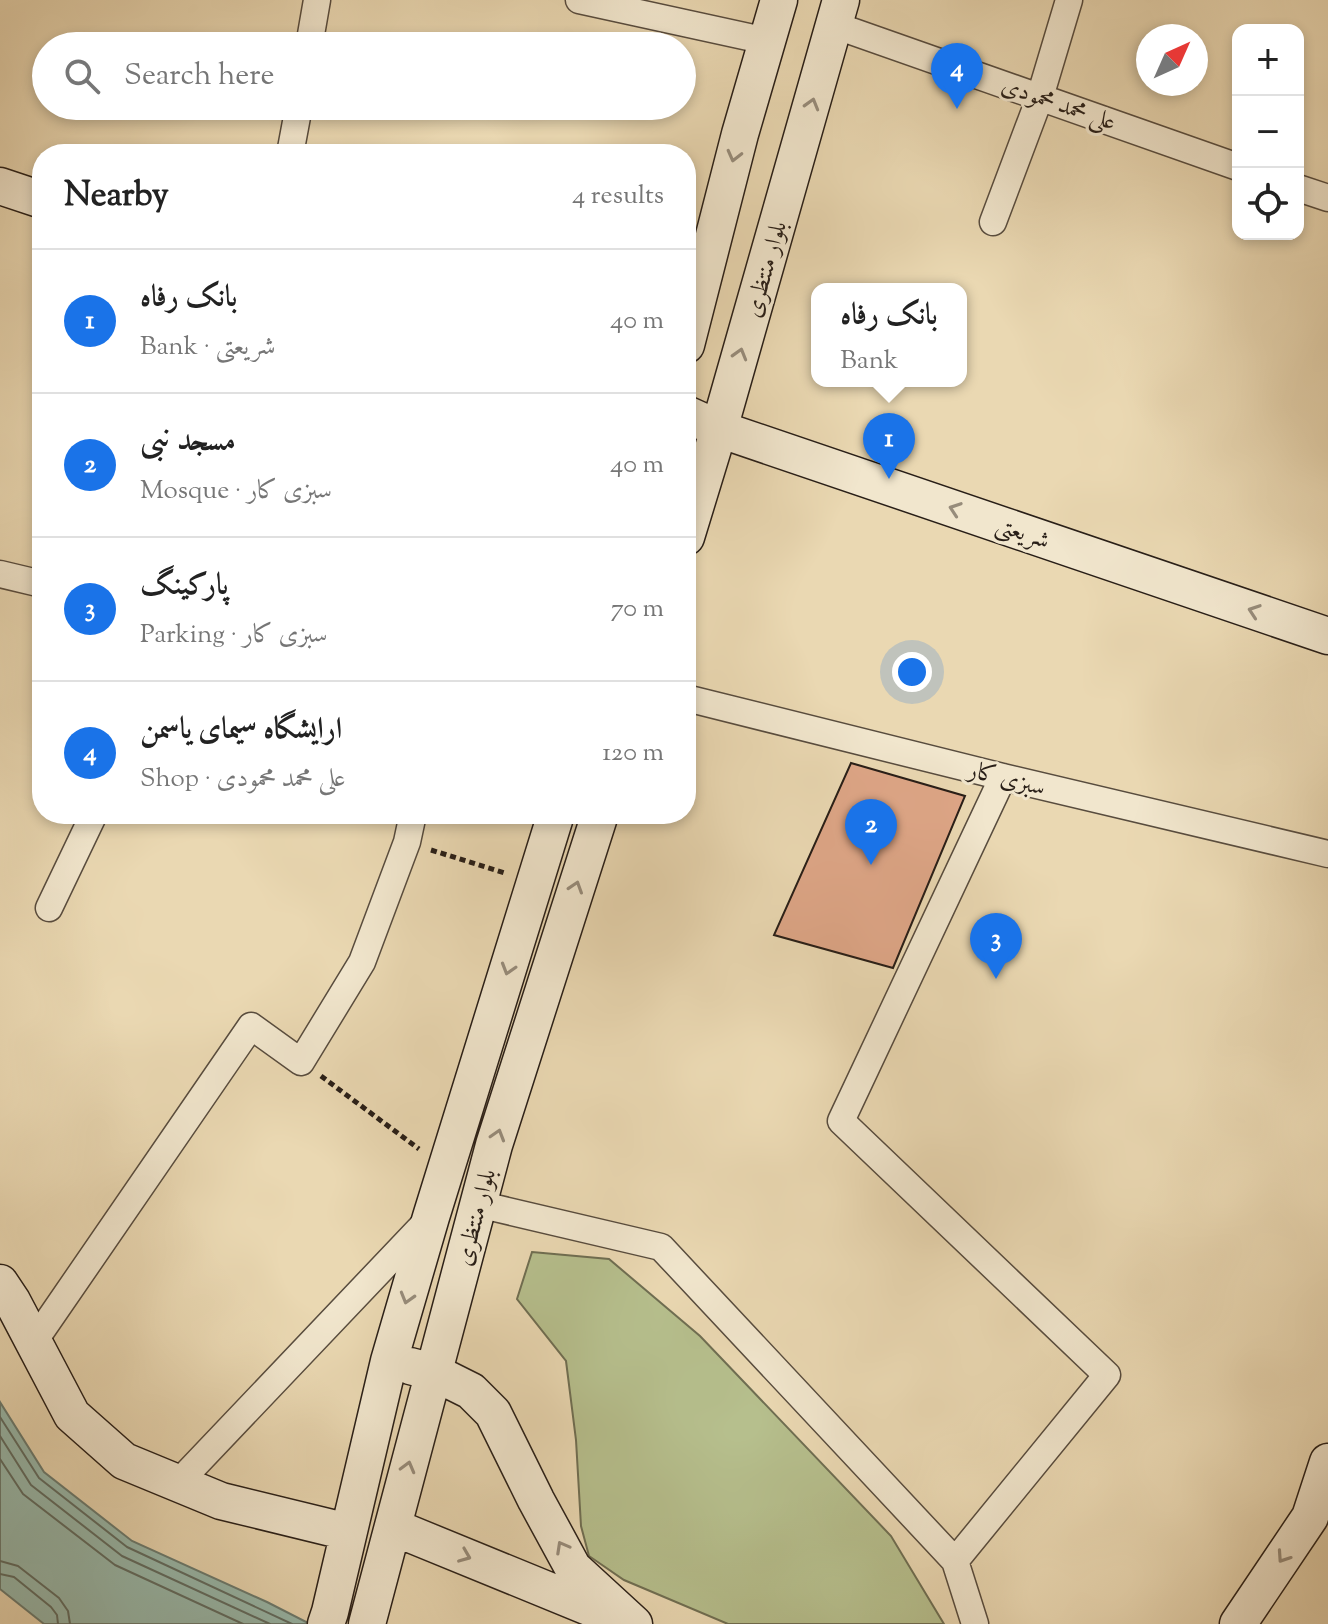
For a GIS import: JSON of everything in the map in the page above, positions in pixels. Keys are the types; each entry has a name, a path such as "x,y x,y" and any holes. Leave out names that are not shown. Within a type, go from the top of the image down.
{"main road":[{"path":"696,306 740,134 779,0"},
{"name":"بلوار منتظری","path":"696,504 838,13"},
{"path":"0,186 32,197"},
{"name":"شریعتی","path":"696,419 719,429 1328,636"},
{"name":"بلوار منتظری","path":"328,1618 389,1361 553,824"},
{"name":"بلوار منتظری","path":"367,1624 494,1145 597,824"},
{"path":"0,1283 72,1415 124,1461 221,1501 348,1532"},
{"path":"389,1361 433,1372 471,1391 493,1413 573,1568 632,1624"},
{"path":"1238,1624 1310,1517 1328,1462"},
{"path":"393,1527 632,1624"}],"street":[{"path":"311,32 317,0"},
{"path":"579,0 767,41"},
{"path":"993,222 1040,97 1069,0"},
{"name":"علی محمد محمودی","path":"838,13 1040,97 1232,165"},
{"path":"292,144 296,120"},
{"path":"1304,190 1328,198"},
{"path":"0,574 32,582"},
{"name":"سبزی کار","path":"696,700 1328,854"},
{"path":"955,1561 1107,1375 841,1121 1003,777"},
{"path":"49,908 89,824"},
{"path":"33,1343 251,1026 301,1062 362,962 411,824"},
{"path":"478,1204 661,1247 955,1561 975,1624"},
{"path":"178,1483 431,1217"}],"path":[{"path":"407,842 535,883"},
{"path":"301,1062 446,1168"}],"green space":[{"path":"532,1252 609,1259 700,1336 891,1536 944,1624 728,1624 624,1580 589,1556 581,1526 576,1440 566,1361 517,1299"}],"water":[{"path":"0,1402 44,1472 132,1541 310,1624 44,1624 0,1589"}],"building":[{"path":"851,763 965,796 893,968 774,935"}],"place":[{"name":"ارایشگاه سیمای یاسمن","path":"957,109"},
{"name":"بانک رفاه","path":"889,479"},
{"name":"مسجد نبی","path":"871,865"},
{"name":"پارکینگ","path":"996,979"}]}
